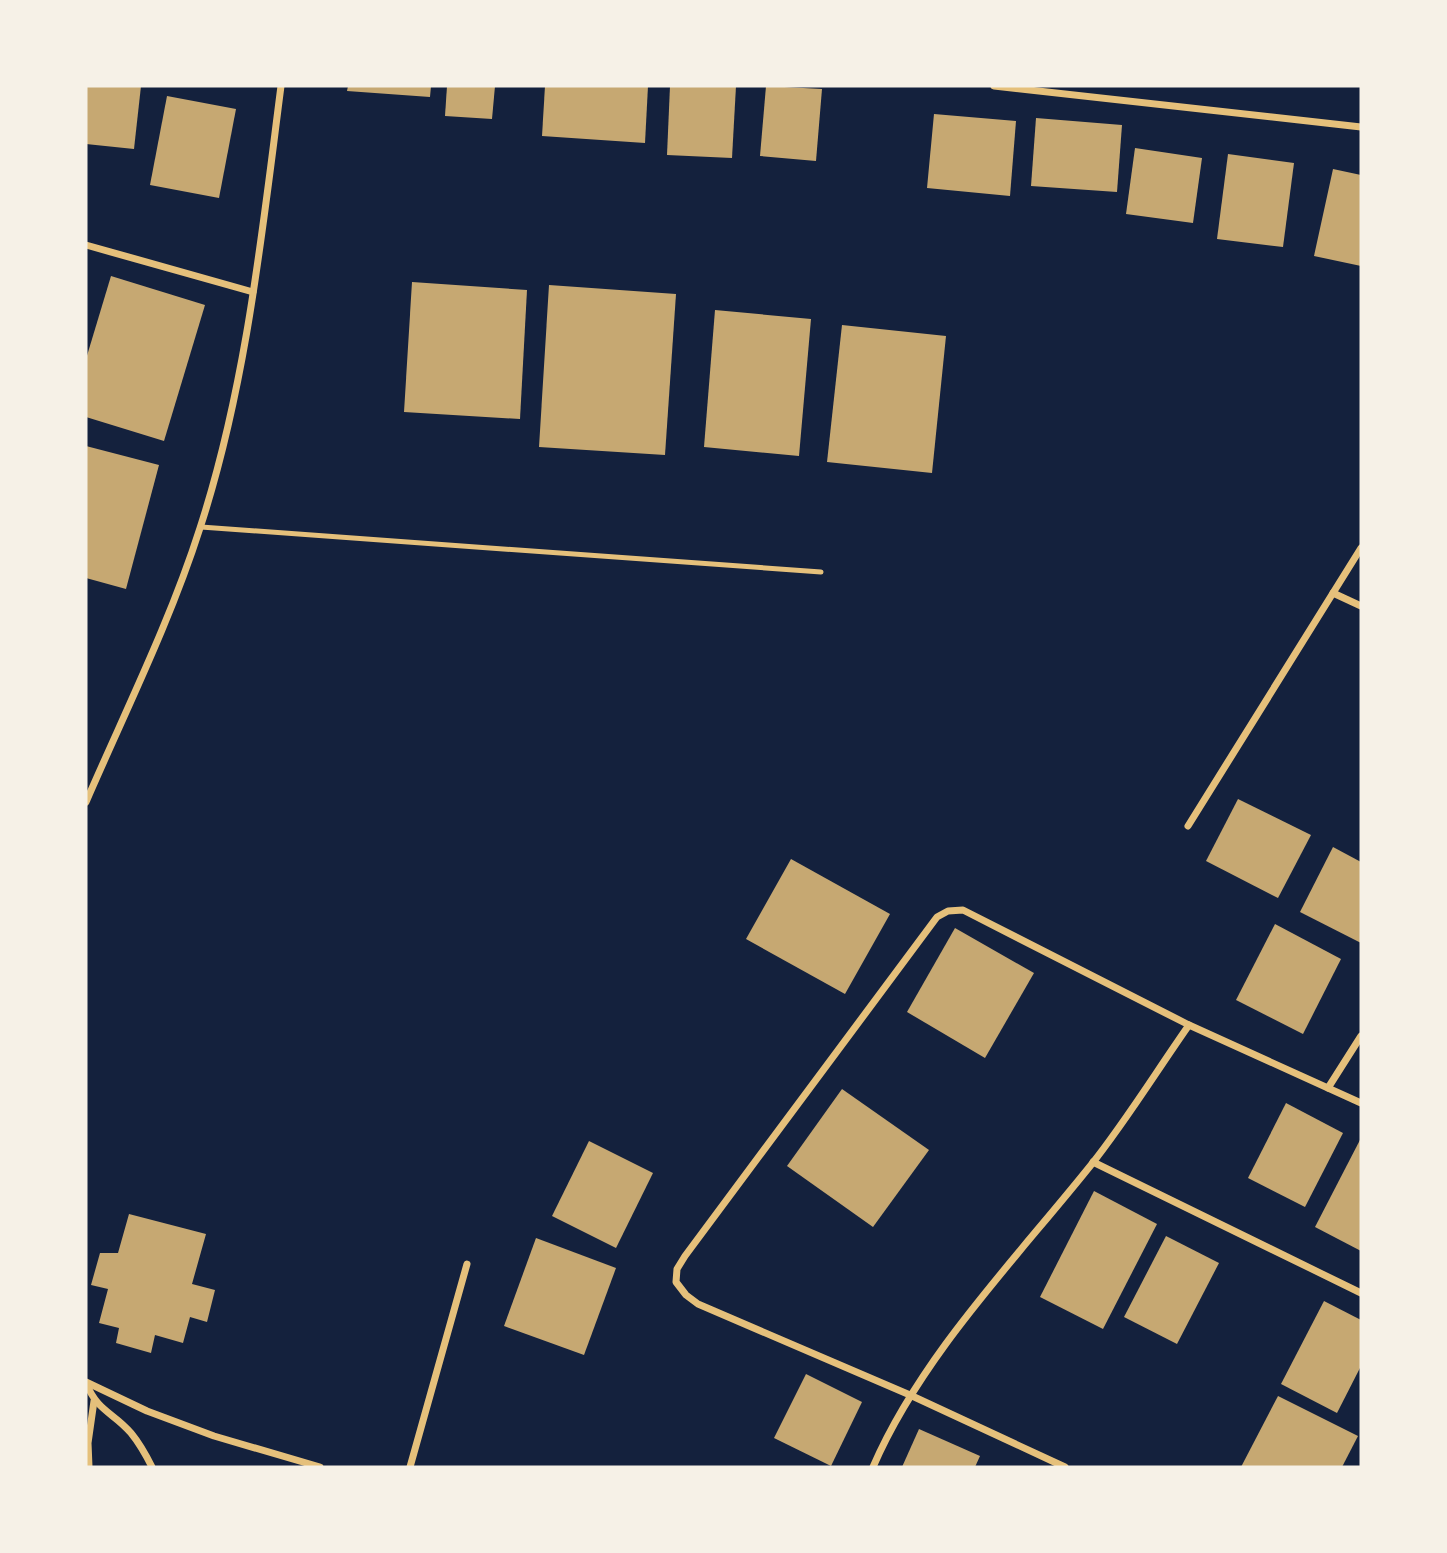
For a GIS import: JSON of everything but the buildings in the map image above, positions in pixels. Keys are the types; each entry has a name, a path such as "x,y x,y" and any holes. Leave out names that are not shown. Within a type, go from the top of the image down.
{"street":[{"path":"86,802 179,588 201,527 227,428 253,292 281,86"},
{"path":"994,86 1361,127"},
{"path":"86,245 253,292"},
{"path":"1188,826 1361,548"},
{"path":"1333,593 1361,606"},
{"path":"1065,1467 910,1395 698,1304 676,1282 677,1269 685,1256 937,917 948,911 963,910 1189,1026 1361,1103"},
{"path":"873,1467 910,1395 935,1357 1093,1162 1189,1026"},
{"path":"1328,1088 1361,1037"},
{"path":"1093,1162 1361,1293"},
{"path":"410,1467 467,1264"},
{"path":"86,1383 94,1401 130,1432 152,1467"},
{"path":"86,1383 147,1411 214,1436 320,1467"},
{"path":"89,1467 88,1443 94,1401"}],"lane":[{"path":"201,527 821,572"}]}
